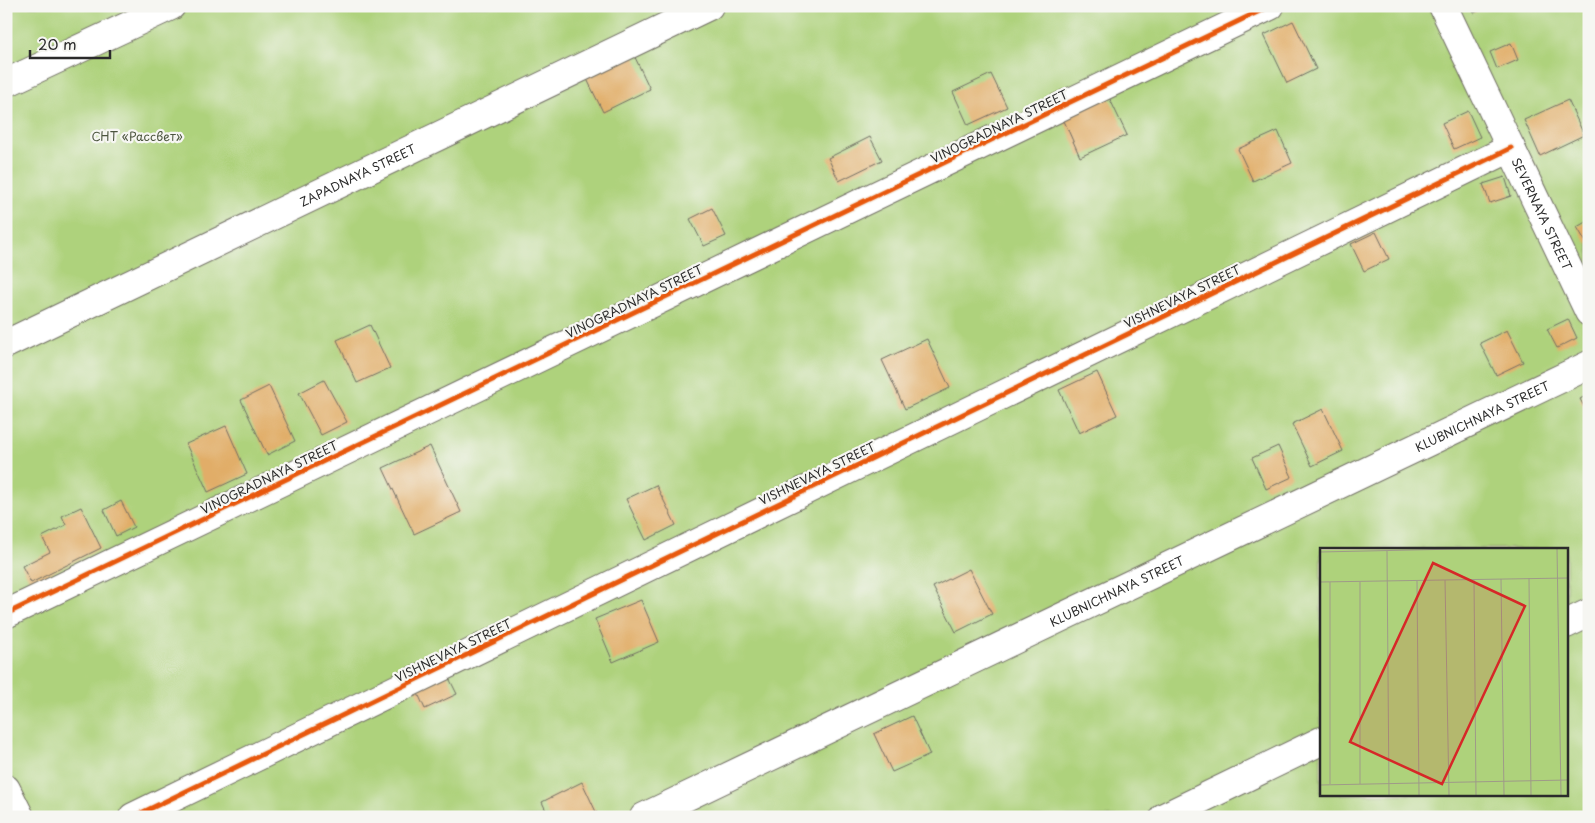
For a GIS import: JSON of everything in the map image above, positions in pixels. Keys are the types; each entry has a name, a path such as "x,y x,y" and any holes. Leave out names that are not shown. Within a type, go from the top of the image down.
{"street":[{"path":"6,83 171,6"},
{"name":"ZAPADNAYA STREET","path":"6,344 709,6"},
{"name":"VINOGRADNAYA STREET","path":"6,614 1270,6"},
{"name":"SEVERNAYA STREET","path":"1443,6 1589,312"},
{"name":"VISHNEVAYA STREET","path":"133,817 1511,148"},
{"name":"KLUBNICHNAYA STREET","path":"644,817 1589,365"},
{"path":"1568,623 1589,613"},
{"path":"1164,817 1320,741"},
{"path":"6,789 20,817"}],"green space":[{"name":"СНТ «Рассвет»","path":"6,6 1589,6 1589,817 6,817"}],"building":[{"path":"1471,6 1488,6 1474,13"},
{"path":"1293,21 1316,69 1287,83 1264,35"},
{"path":"1511,43 1518,60 1497,69 1490,52"},
{"path":"632,51 650,89 603,112 585,75"},
{"path":"991,74 1007,107 968,125 953,92"},
{"path":"1107,93 1127,135 1080,157 1061,114"},
{"path":"1568,100 1584,135 1540,156 1524,120"},
{"path":"1468,111 1480,137 1454,149 1442,123"},
{"path":"1278,131 1292,163 1253,181 1238,149"},
{"path":"870,137 882,160 839,181 828,158"},
{"path":"1505,177 1511,196 1490,203 1483,184"},
{"path":"712,208 726,236 704,246 690,219"},
{"path":"1589,220 1589,242 1587,244 1577,227"},
{"path":"1376,232 1389,259 1364,271 1351,244"},
{"path":"1568,319 1577,338 1557,348 1547,329"},
{"path":"370,325 390,368 357,383 337,340"},
{"path":"1507,330 1523,362 1496,375 1480,343"},
{"path":"927,339 950,388 905,409 882,360"},
{"path":"1097,372 1117,415 1079,433 1059,390"},
{"path":"324,380 347,422 321,435 299,393"},
{"path":"269,386 295,441 267,455 241,400"},
{"path":"1589,394 1589,416 1580,399"},
{"path":"1323,409 1343,451 1312,466 1292,424"},
{"path":"226,426 247,474 208,492 186,444"},
{"path":"430,446 461,512 414,534 383,468"},
{"path":"1278,446 1292,477 1266,489 1252,458"},
{"path":"656,485 676,525 646,540 626,499"},
{"path":"121,501 134,527 116,536 104,510"},
{"path":"81,507 101,548 31,583 22,566 50,552 42,537 66,525 62,516"},
{"path":"969,569 992,614 956,632 933,587"},
{"path":"641,600 659,642 613,662 595,619"},
{"path":"446,672 457,694 425,709 415,687"},
{"path":"912,716 930,755 892,772 874,734"},
{"path":"582,782 597,814 592,817 549,817 542,802"}],"cycle path":[{"path":"6,614 1270,6"},
{"path":"133,817 1511,148"}]}
